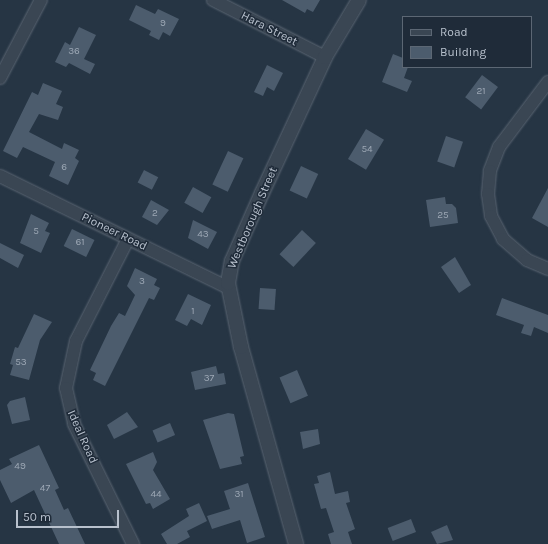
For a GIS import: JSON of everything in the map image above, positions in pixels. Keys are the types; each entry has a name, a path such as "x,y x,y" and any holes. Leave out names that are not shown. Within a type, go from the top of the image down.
{"street":[{"path":"0,78 41,0"},
{"name":"Hara Street","path":"213,0 325,57"},
{"name":"Westborough Street","path":"296,544 241,347 229,288 232,261 325,57 359,0"},
{"path":"548,82 510,128 497,151 490,171 488,194 491,216 503,239 527,260 548,269"},
{"name":"Pioneer Road","path":"0,176 229,288"},
{"name":"Ideal Road","path":"128,239 76,341 66,388 74,424 133,544"}],"building":[{"path":"282,0 320,0 313,12 307,9 305,13"},
{"path":"136,5 155,14 158,9 179,19 170,36 163,32 159,40 149,35 151,31 129,20"},
{"path":"79,27 96,35 84,59 95,64 90,74 69,63 66,67 55,62 65,42 70,45"},
{"path":"393,54 402,58 402,68 408,68 404,78 412,81 407,92 382,82"},
{"path":"267,65 283,73 274,91 267,87 263,96 254,92"},
{"path":"482,75 498,87 481,109 465,97"},
{"path":"43,83 62,91 56,104 63,107 58,120 39,114 29,132 62,149 64,143 79,150 75,158 79,161 68,185 49,176 55,162 23,147 17,158 3,151 32,92 38,95"},
{"path":"366,129 384,140 366,170 348,159"},
{"path":"446,136 463,142 454,167 437,162"},
{"path":"228,151 243,158 228,192 212,185"},
{"path":"301,166 318,174 307,199 290,190"},
{"path":"144,170 158,177 152,190 138,182"},
{"path":"193,187 211,197 203,213 184,203"},
{"path":"548,188 548,227 532,218"},
{"path":"445,197 446,204 452,204 456,208 458,223 430,227 426,200"},
{"path":"151,200 169,210 157,225 142,217"},
{"path":"31,214 49,223 45,231 50,233 41,253 20,243"},
{"path":"193,220 217,232 208,249 188,238"},
{"path":"72,229 94,240 86,257 64,246"},
{"path":"302,230 316,243 293,267 279,254"},
{"path":"0,243 24,255 18,268 0,258"},
{"path":"455,257 471,285 459,293 441,267"},
{"path":"135,268 157,279 154,285 160,288 154,300 149,298 105,386 93,380 96,373 90,370 111,326 119,313 125,316 135,295 127,286"},
{"path":"260,288 276,289 274,310 259,309"},
{"path":"188,294 211,305 202,325 191,319 187,326 175,320"},
{"path":"502,298 548,315 548,333 534,327 531,336 521,333 524,325 496,315"},
{"path":"34,314 52,322 40,340 29,380 10,375 13,365 10,364 15,347 18,348"},
{"path":"216,366 218,374 224,373 226,384 195,390 191,372"},
{"path":"297,370 308,396 290,403 280,377"},
{"path":"25,397 30,420 12,424 7,405 10,401"},
{"path":"127,412 138,427 114,439 107,425"},
{"path":"228,413 234,414 244,456 240,457 242,464 220,469 203,420"},
{"path":"170,423 175,435 158,442 153,430"},
{"path":"318,429 320,444 303,449 300,432"},
{"path":"39,445 59,488 55,490 64,510 68,508 85,544 59,544 34,490 11,503 0,480 0,470 12,464 9,459"},
{"path":"153,452 157,462 153,470 170,499 153,509 150,503 146,504 126,464"},
{"path":"330,472 335,494 348,491 350,502 346,503 355,529 348,532 352,544 331,544 328,534 334,532 326,508 321,509 314,484 319,483 317,476"},
{"path":"248,483 265,537 247,543 240,520 212,529 207,516 230,509 224,491"},
{"path":"199,503 207,521 187,531 190,537 177,544 167,544 161,534 189,516 186,509"},
{"path":"411,519 416,532 393,541 388,528"},
{"path":"447,525 453,540 437,544 431,532"}]}
